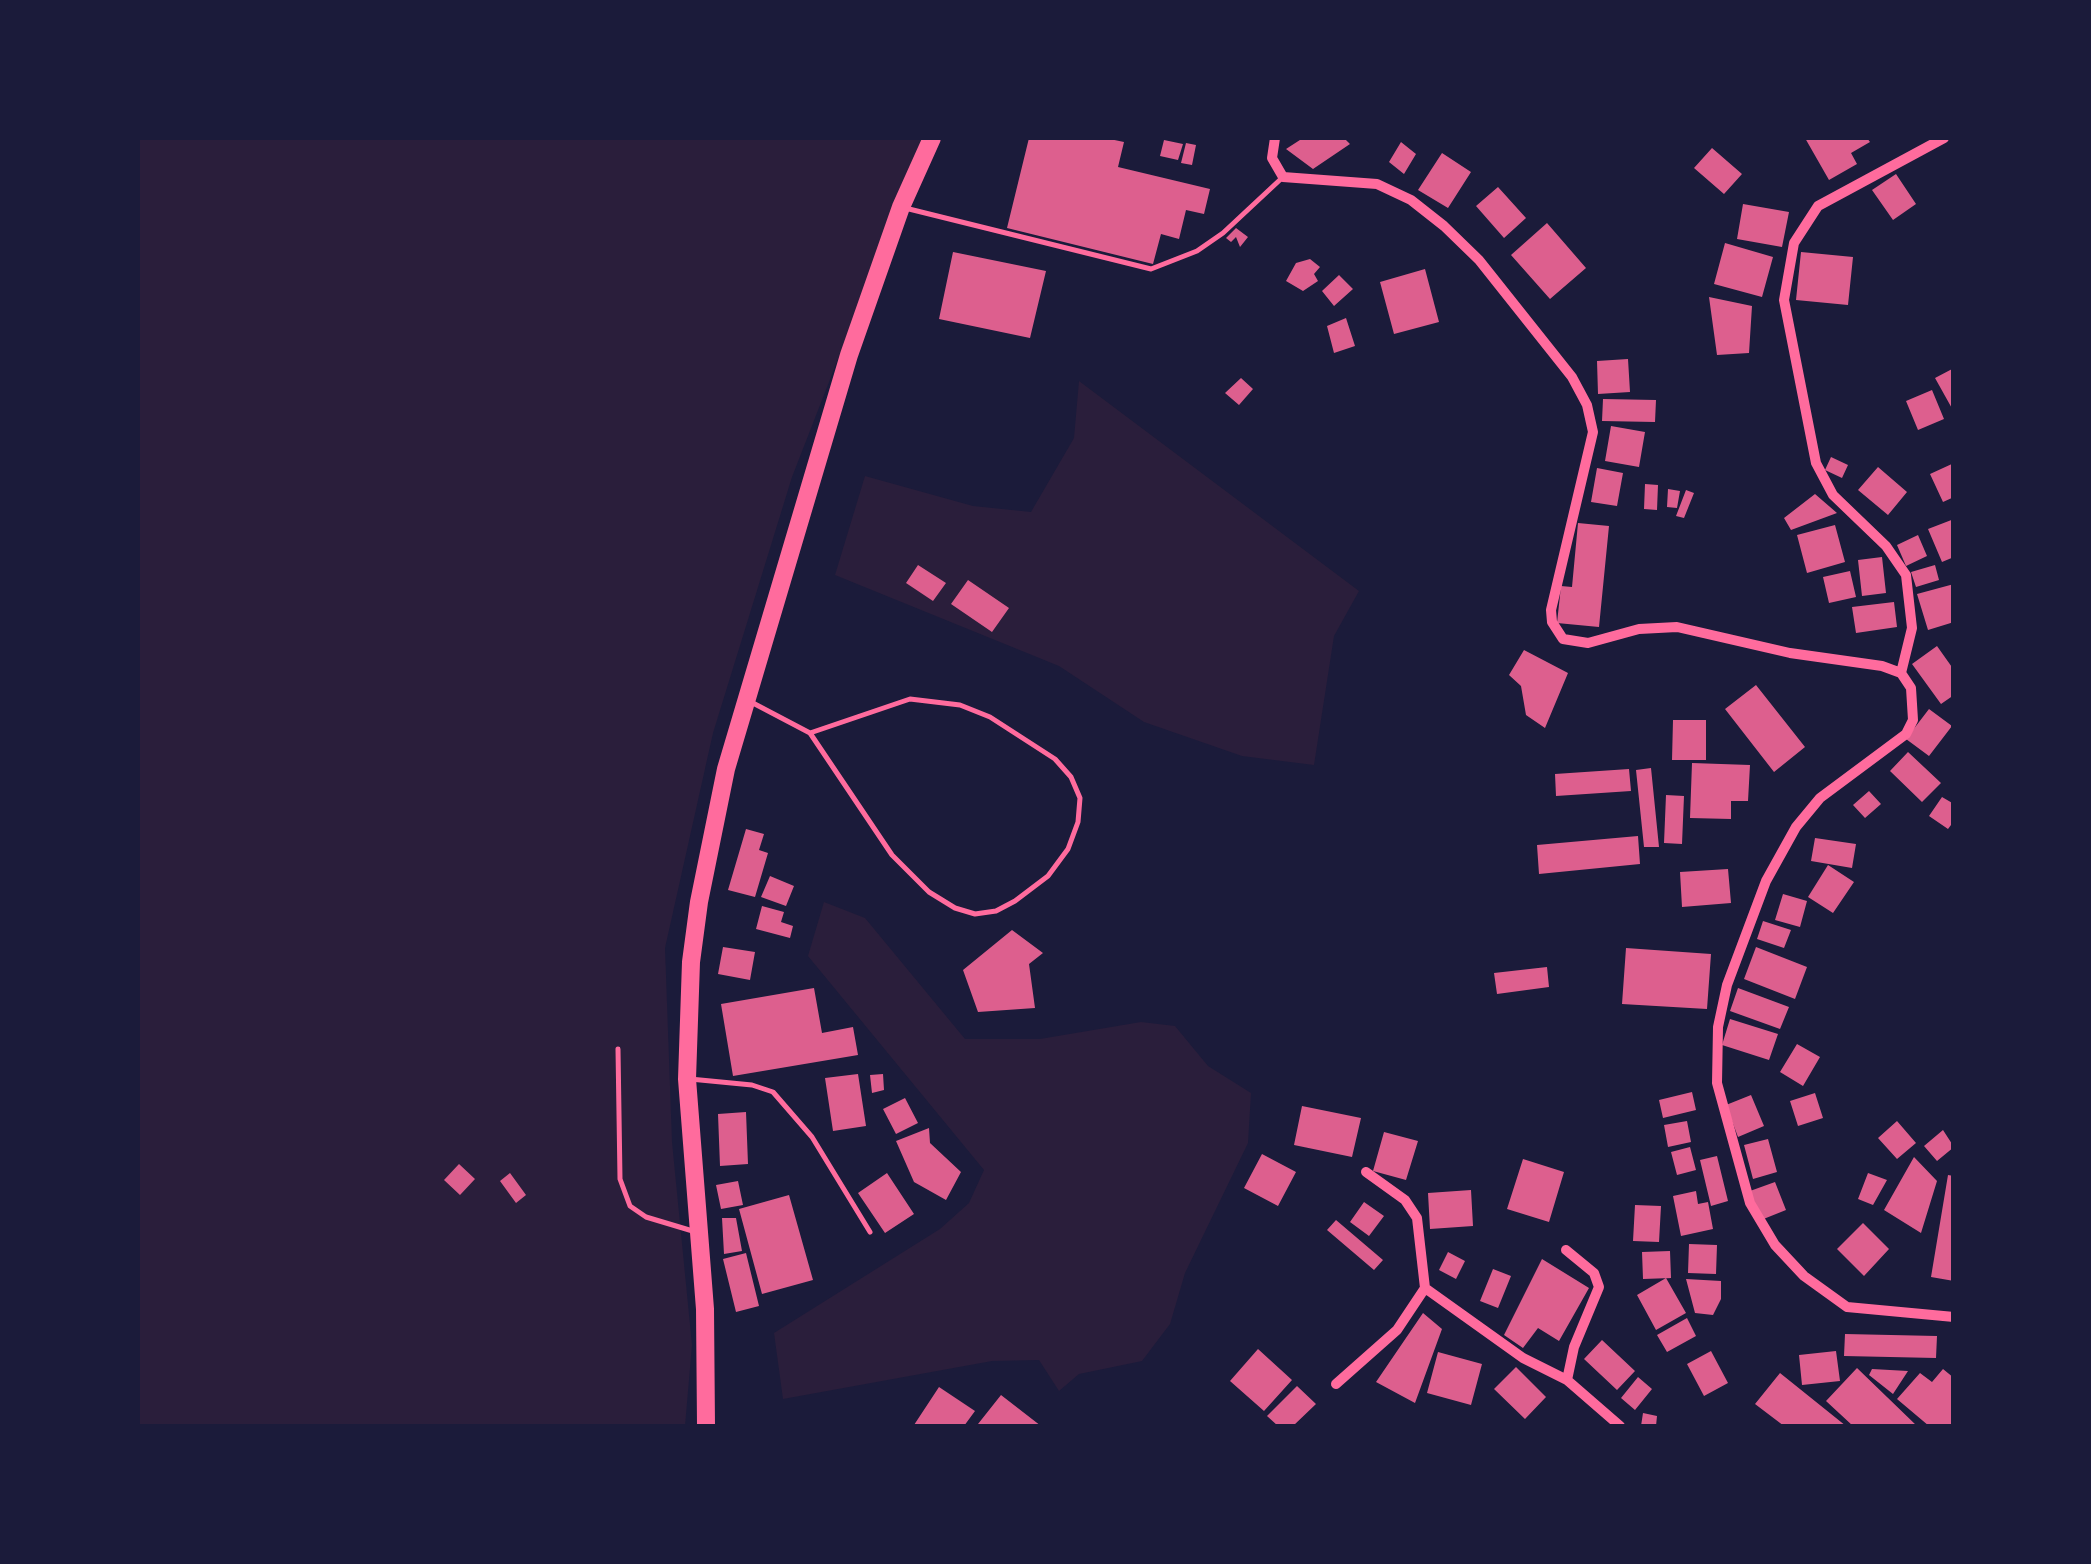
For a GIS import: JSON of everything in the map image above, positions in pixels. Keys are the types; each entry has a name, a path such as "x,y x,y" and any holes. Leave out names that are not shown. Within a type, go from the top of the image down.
{"main road":[{"path":"706,1426 708,1369 687,1079 699,902 726,770 849,355 900,207 932,138"}],"street":[{"path":"1275,138 1272,158 1283,177 1356,180 1412,200 1479,260 1572,376 1587,405 1593,432 1551,610 1552,622 1563,639 1588,644 1639,629 1677,626 1790,653 1902,673"},
{"path":"1944,138 1818,206 1794,243 1784,300 1789,344 1823,480 1833,496 1886,546 1906,576 1912,628 1902,673 1911,688 1914,706 1906,734 1820,798 1796,827 1766,881 1727,984 1718,1027 1717,1083 1750,1203 1775,1245 1804,1276 1848,1306 1954,1317"},
{"path":"1336,1384 1397,1330 1425,1288 1418,1218 1405,1200 1366,1172"},
{"path":"1566,1250 1594,1273 1599,1287 1574,1347 1567,1380"},
{"path":"1425,1288 1523,1358 1567,1380 1620,1426"}],"lane":[{"path":"900,207 1151,269 1197,250 1223,233 1283,177"},
{"path":"747,700 810,733 892,855 929,892 955,908 975,914 996,912 1048,876 1068,848 1078,822 1080,798 1072,777 1055,759 990,717 960,705 910,699 810,733"},
{"path":"618,1049 620,1179 630,1206 646,1216 699,1233"},
{"path":"687,1079 752,1085 773,1092 812,1137 870,1232"}],"shaded area":[{"path":"138,138 924,138 792,477 713,733 665,948 672,1142 692,1345 685,1426 138,1426"},
{"path":"1079,381 1359,591 1334,636 1314,765 1242,756 1144,722 1059,666 835,575 865,476 973,506 1031,512 1074,438"},
{"path":"824,902 865,918 965,1039 1040,1039 1141,1022 1175,1026 1208,1066 1251,1093 1248,1143 1185,1273 1170,1324 1142,1361 1079,1374 1059,1391 1039,1360 992,1361 783,1399 774,1333 940,1229 969,1203 984,1170 808,956"}],"building":[{"path":"1029,138 1105,138 1124,142 1118,167 1210,189 1204,214 1186,210 1179,239 1161,234 1153,264 1007,228"},
{"path":"1303,138 1344,138 1350,144 1313,169 1286,149"},
{"path":"1805,138 1867,138 1870,142 1851,153 1857,164 1829,180"},
{"path":"1164,140 1183,144 1178,160 1160,156"},
{"path":"1401,142 1416,154 1404,174 1389,162"},
{"path":"1186,143 1196,145 1192,165 1181,163"},
{"path":"1712,148 1742,174 1724,194 1694,168"},
{"path":"1442,153 1471,172 1448,208 1418,190"},
{"path":"1896,174 1916,204 1893,220 1872,190"},
{"path":"1498,187 1526,218 1504,238 1476,206"},
{"path":"1743,204 1789,212 1782,247 1737,239"},
{"path":"1547,223 1586,268 1550,299 1511,255"},
{"path":"1236,228 1248,237 1240,247 1236,237 1231,242 1226,238"},
{"path":"1725,243 1773,257 1762,297 1714,284"},
{"path":"953,252 1046,271 1030,338 939,319"},
{"path":"1801,252 1853,257 1848,305 1796,300"},
{"path":"1310,259 1320,267 1314,274 1318,281 1303,291 1286,281 1296,263"},
{"path":"1425,269 1439,322 1394,334 1380,282"},
{"path":"1339,275 1353,289 1334,306 1322,291"},
{"path":"1709,297 1752,306 1749,353 1717,355"},
{"path":"1346,318 1355,346 1334,353 1327,326"},
{"path":"1628,359 1630,392 1598,394 1597,361"},
{"path":"1954,368 1954,412 1935,378"},
{"path":"1241,378 1253,389 1239,405 1225,393"},
{"path":"1932,390 1944,419 1918,430 1906,401"},
{"path":"1603,399 1656,400 1655,422 1602,421"},
{"path":"1611,426 1645,432 1639,467 1605,461"},
{"path":"1831,457 1848,465 1842,478 1825,470"},
{"path":"1954,463 1954,497 1943,502 1930,474"},
{"path":"1878,467 1907,492 1888,515 1858,490"},
{"path":"1597,468 1623,473 1617,506 1591,502"},
{"path":"1645,484 1658,485 1657,510 1644,509"},
{"path":"1668,489 1680,491 1677,508 1667,507"},
{"path":"1686,490 1694,493 1684,518 1676,516"},
{"path":"1815,494 1837,513 1791,530 1784,518"},
{"path":"1954,519 1954,557 1942,562 1928,529"},
{"path":"1578,523 1609,526 1599,627 1557,623 1561,586 1572,587"},
{"path":"1835,525 1845,562 1807,573 1797,535"},
{"path":"1918,535 1927,556 1906,566 1897,545"},
{"path":"1882,557 1886,593 1862,596 1858,560"},
{"path":"918,565 946,583 933,601 906,583"},
{"path":"1935,565 1939,580 1916,587 1911,572"},
{"path":"1850,571 1856,597 1829,603 1823,577"},
{"path":"968,580 1009,608 992,632 951,604"},
{"path":"1954,584 1954,622 1928,630 1917,594"},
{"path":"1894,602 1897,627 1856,633 1852,607"},
{"path":"1937,646 1954,670 1954,695 1941,704 1912,664"},
{"path":"1524,650 1568,673 1545,728 1526,715 1521,686 1509,675"},
{"path":"1756,685 1805,747 1774,772 1725,709"},
{"path":"1929,709 1952,726 1929,756 1906,739"},
{"path":"1673,720 1706,720 1706,760 1672,760"},
{"path":"1908,752 1941,783 1922,802 1890,771"},
{"path":"1692,763 1750,765 1748,801 1731,801 1731,819 1690,818"},
{"path":"1651,768 1659,847 1644,847 1636,770"},
{"path":"1629,769 1631,791 1556,796 1555,774"},
{"path":"1869,791 1881,804 1865,818 1853,805"},
{"path":"1666,795 1684,796 1682,844 1664,843"},
{"path":"1942,797 1954,804 1954,821 1948,829 1929,816"},
{"path":"746,829 764,834 759,850 768,853 755,897 728,890"},
{"path":"1638,836 1640,864 1539,874 1537,845"},
{"path":"1815,838 1856,844 1852,868 1811,861"},
{"path":"1828,865 1854,882 1833,913 1808,897"},
{"path":"1728,869 1731,903 1682,907 1680,872"},
{"path":"770,876 794,886 786,906 761,897"},
{"path":"1783,894 1807,901 1800,927 1775,920"},
{"path":"762,906 784,912 781,922 793,926 790,938 756,929"},
{"path":"1763,921 1791,930 1784,948 1757,939"},
{"path":"1012,930 1043,953 1029,964 1035,1008 978,1012 963,970"},
{"path":"723,947 755,952 750,980 718,974"},
{"path":"1756,947 1807,967 1795,999 1744,979"},
{"path":"1626,948 1711,954 1707,1009 1622,1004"},
{"path":"1547,967 1549,987 1497,994 1494,973"},
{"path":"814,988 822,1033 853,1027 858,1055 733,1076 721,1004"},
{"path":"1738,988 1789,1007 1780,1029 1730,1011"},
{"path":"1730,1019 1778,1034 1769,1060 1722,1045"},
{"path":"1797,1044 1820,1057 1803,1086 1780,1072"},
{"path":"858,1074 866,1126 833,1131 825,1078"},
{"path":"883,1074 884,1090 872,1093 870,1075"},
{"path":"1692,1092 1696,1110 1663,1118 1659,1100"},
{"path":"1815,1093 1823,1118 1798,1126 1790,1101"},
{"path":"1751,1095 1764,1126 1738,1137 1726,1105"},
{"path":"905,1098 918,1123 896,1134 883,1109"},
{"path":"1302,1106 1361,1118 1352,1157 1294,1145"},
{"path":"746,1112 748,1164 720,1166 718,1114"},
{"path":"1687,1121 1691,1142 1668,1147 1664,1125"},
{"path":"1897,1121 1916,1143 1897,1159 1878,1138"},
{"path":"929,1128 930,1143 961,1172 946,1200 914,1182 896,1141"},
{"path":"1943,1130 1954,1147 1937,1161 1924,1146"},
{"path":"1384,1132 1418,1141 1406,1180 1373,1171"},
{"path":"1768,1139 1777,1172 1753,1179 1744,1145"},
{"path":"1690,1147 1696,1170 1677,1175 1671,1152"},
{"path":"1262,1154 1296,1172 1278,1206 1244,1188"},
{"path":"1717,1156 1728,1201 1711,1206 1700,1160"},
{"path":"1914,1157 1937,1181 1921,1233 1884,1210"},
{"path":"1523,1159 1564,1172 1549,1222 1507,1209"},
{"path":"459,1164 475,1179 460,1195 444,1180"},
{"path":"510,1173 526,1195 516,1203 500,1181"},
{"path":"887,1173 914,1214 885,1233 858,1193"},
{"path":"1868,1173 1887,1180 1873,1205 1858,1199"},
{"path":"1948,1175 1954,1176 1954,1281 1931,1277"},
{"path":"738,1181 743,1205 721,1209 716,1185"},
{"path":"1775,1182 1786,1210 1761,1220 1750,1191"},
{"path":"1471,1190 1473,1226 1430,1229 1428,1193"},
{"path":"1696,1191 1698,1204 1708,1202 1713,1229 1681,1236 1673,1196"},
{"path":"789,1195 813,1280 762,1294 739,1209"},
{"path":"1364,1202 1384,1216 1369,1236 1350,1222"},
{"path":"1635,1205 1661,1206 1659,1242 1633,1241"},
{"path":"722,1218 736,1218 742,1251 724,1254"},
{"path":"1336,1220 1383,1260 1374,1270 1327,1230"},
{"path":"1863,1223 1889,1249 1864,1276 1837,1249"},
{"path":"1689,1244 1717,1245 1716,1274 1688,1273"},
{"path":"1670,1251 1671,1278 1643,1279 1642,1252"},
{"path":"1448,1252 1465,1261 1456,1279 1439,1270"},
{"path":"746,1253 759,1306 736,1312 723,1259"},
{"path":"1542,1259 1589,1288 1559,1341 1538,1328 1523,1348 1504,1335"},
{"path":"1493,1269 1511,1276 1498,1308 1480,1301"},
{"path":"1666,1278 1686,1313 1656,1330 1637,1295"},
{"path":"1686,1279 1721,1281 1721,1299 1713,1315 1695,1313"},
{"path":"1423,1313 1442,1329 1415,1403 1376,1382"},
{"path":"1687,1318 1696,1336 1667,1352 1657,1335"},
{"path":"1845,1334 1937,1336 1936,1358 1844,1356"},
{"path":"1602,1340 1635,1371 1617,1390 1584,1359"},
{"path":"1258,1349 1292,1380 1264,1411 1230,1381"},
{"path":"1711,1351 1728,1383 1704,1396 1687,1364"},
{"path":"1836,1351 1840,1381 1802,1385 1799,1355"},
{"path":"1438,1352 1482,1364 1471,1405 1427,1393"},
{"path":"1516,1367 1546,1397 1525,1419 1494,1389"},
{"path":"1857,1368 1917,1426 1853,1426 1826,1401"},
{"path":"1872,1369 1908,1371 1893,1394 1869,1375"},
{"path":"1943,1369 1954,1378 1954,1426 1929,1426 1897,1399 1920,1373 1932,1382"},
{"path":"1780,1373 1846,1426 1784,1426 1755,1404"},
{"path":"1638,1377 1652,1389 1635,1410 1621,1398"},
{"path":"1297,1386 1316,1404 1293,1426 1278,1426 1267,1416"},
{"path":"939,1387 975,1411 964,1426 914,1425"},
{"path":"1001,1395 1041,1426 978,1424"},
{"path":"1643,1413 1657,1416 1656,1426 1641,1426"}]}
